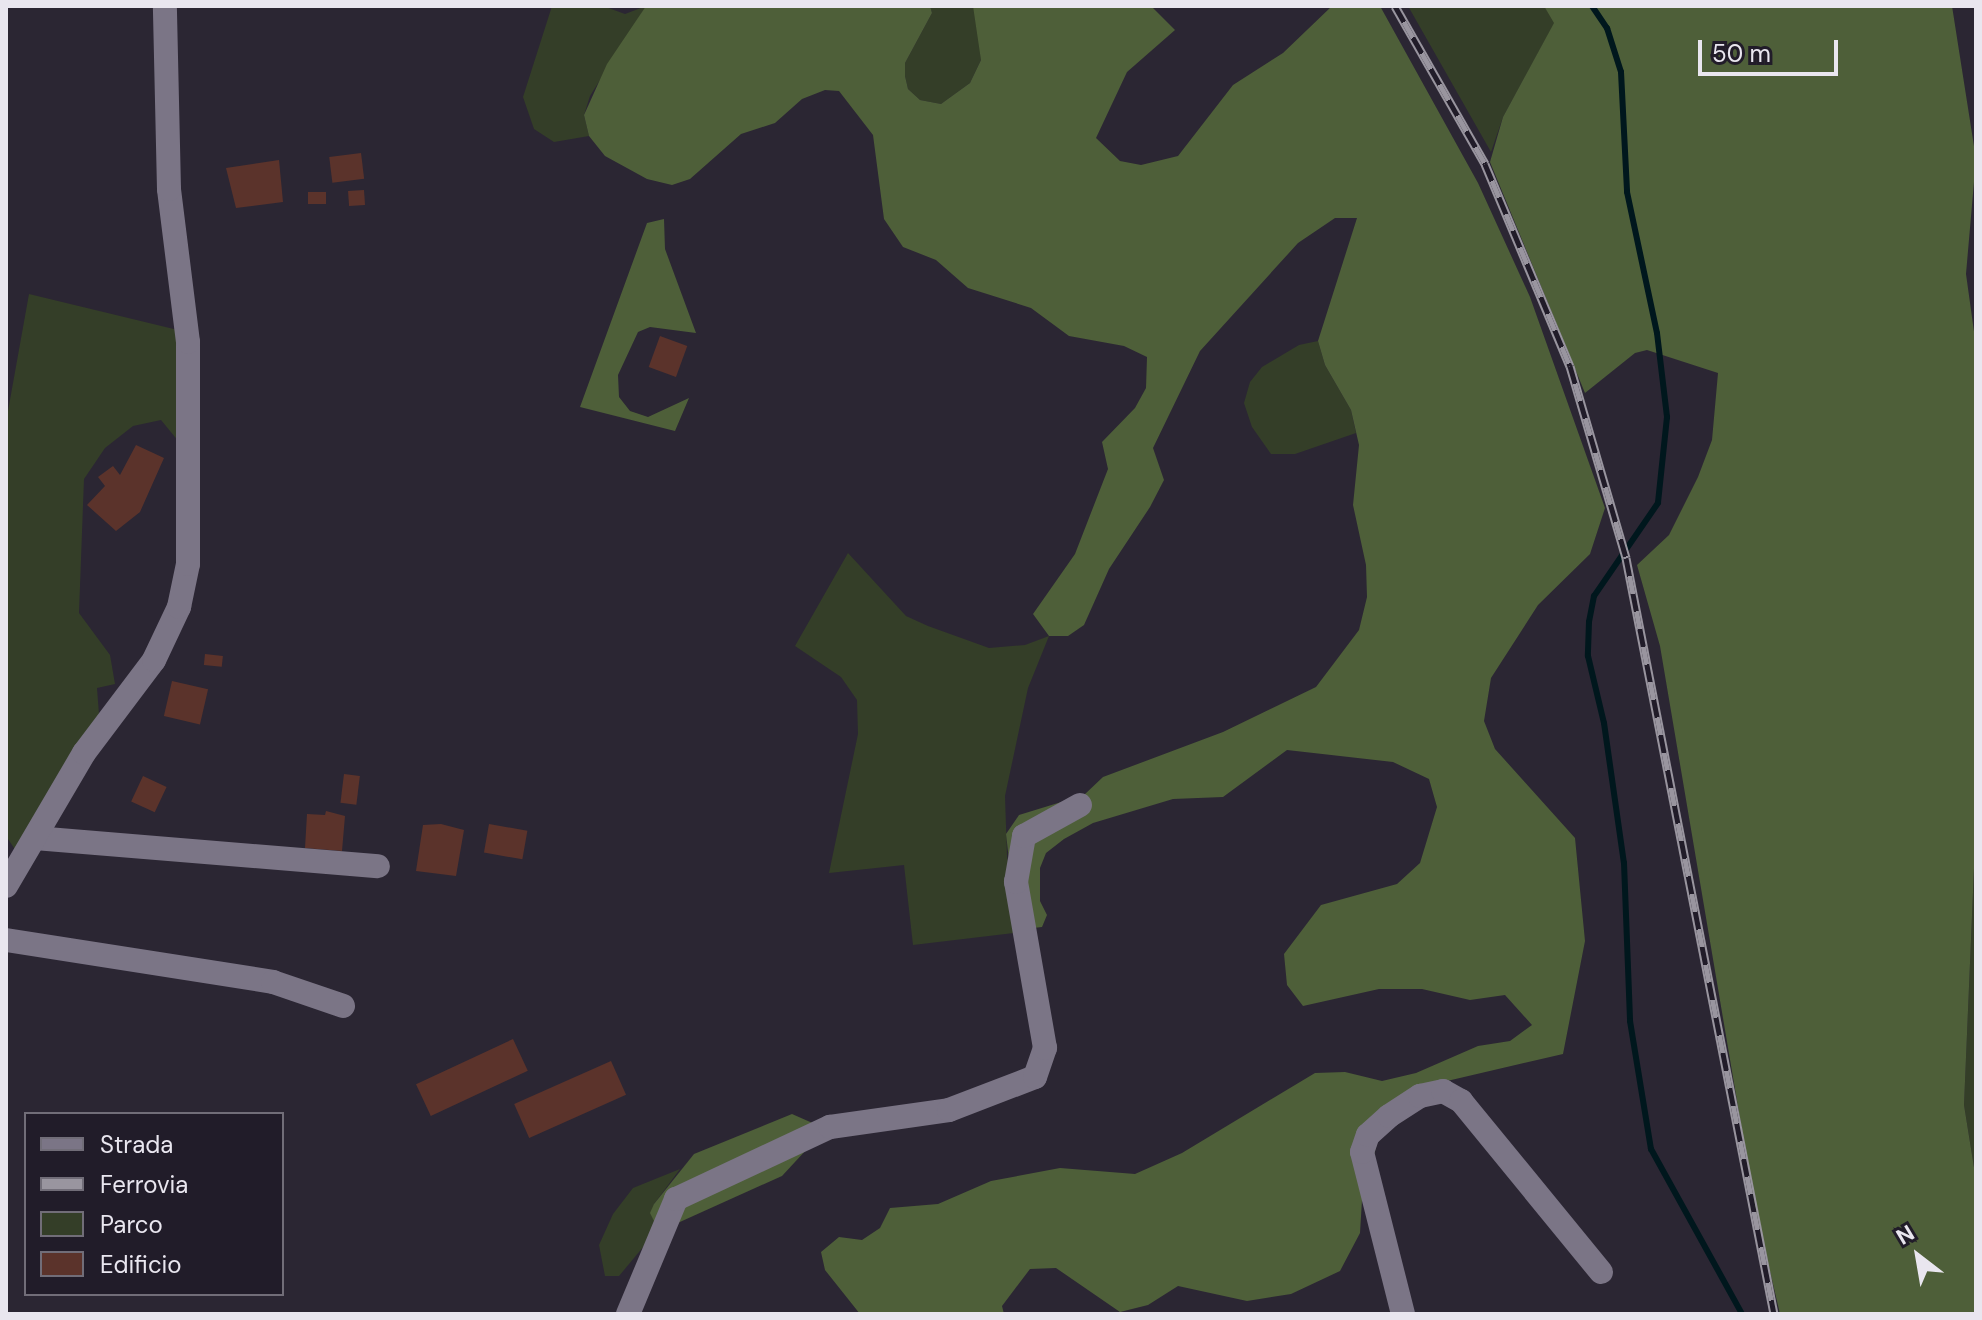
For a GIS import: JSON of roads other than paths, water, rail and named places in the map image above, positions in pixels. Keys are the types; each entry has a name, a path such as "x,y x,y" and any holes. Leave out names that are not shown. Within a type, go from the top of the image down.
{"street":[{"path":"6,886 84,753 154,660 179,607 188,564 188,342 169,189 165,6"},
{"path":"628,1314 676,1199 830,1127 949,1110 1035,1077 1045,1048 1016,882 1024,836 1080,805"},
{"path":"35,838 378,866"},
{"path":"6,940 273,982 343,1006"},
{"path":"1403,1314 1362,1152 1368,1135 1389,1116 1420,1096 1443,1091 1461,1101 1601,1272"}],"waterway":[{"path":"1592,6 1607,28 1621,72 1627,192 1657,333 1667,417 1658,503 1594,596 1588,656 1604,723 1624,863 1630,1021 1651,1149 1742,1314"}],"railway":[{"path":"1395,6 1485,164 1570,366 1626,558 1774,1314"}]}
